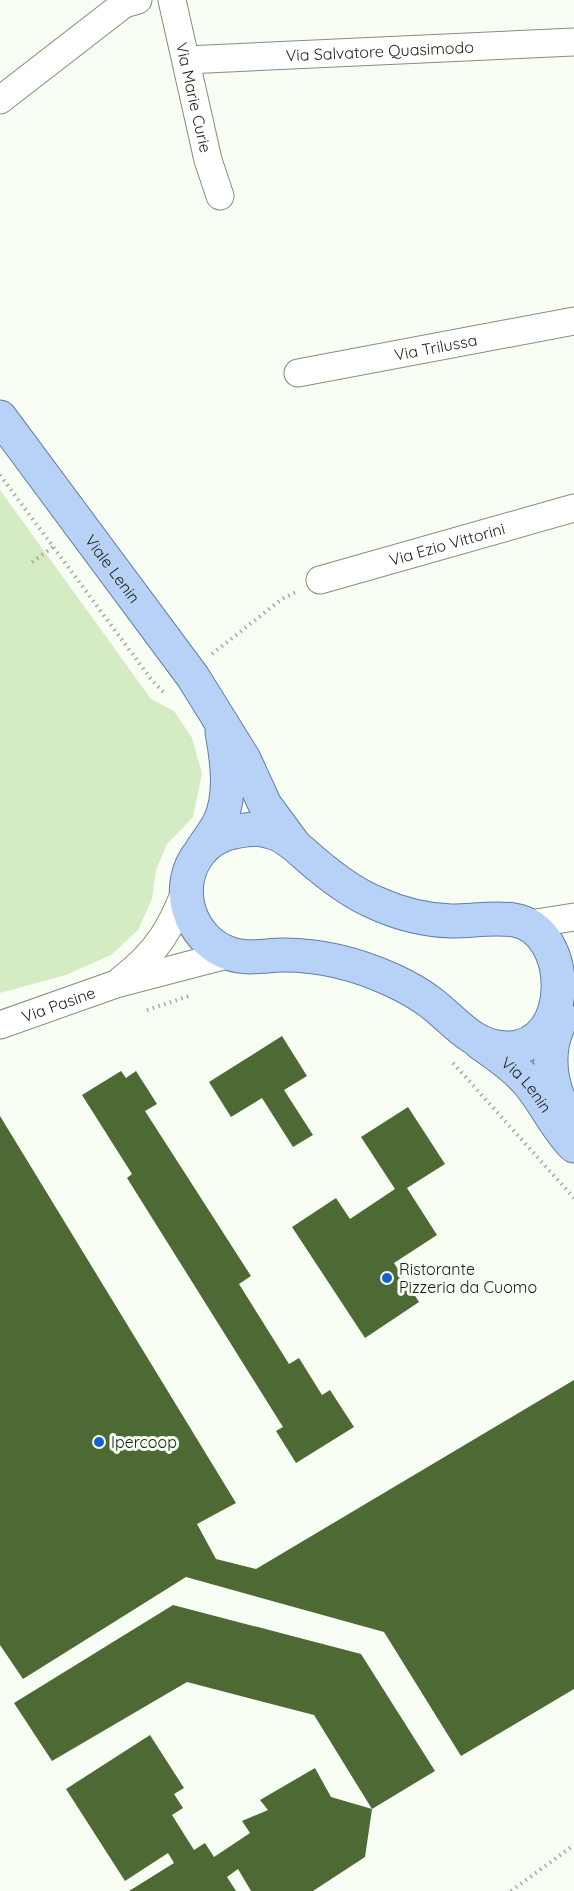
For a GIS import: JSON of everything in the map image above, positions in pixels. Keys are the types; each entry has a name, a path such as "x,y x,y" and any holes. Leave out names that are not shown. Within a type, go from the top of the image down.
{"main road":[{"name":"Viale Lenin","path":"0,417 194,676 244,759 265,805 296,847"},
{"path":"201,851 217,837 237,830 258,829 279,835 348,888 374,903 400,913 450,921 515,920 535,926 553,938 565,956 571,976 569,1002 548,1034 529,1044 508,1048 487,1045 458,1046 430,1002 408,988 345,962 310,956 251,957 231,954 212,944 198,929 188,910 186,889 190,869 201,851 220,820 226,791 227,771 221,722"},
{"name":"Via Lenin","path":"569,1002 554,1032 550,1051 550,1070 559,1102 574,1128"},
{"name":"Via Lenin","path":"458,1046 518,1073 574,1146"}],"street":[{"path":"0,100 124,4 138,0"},
{"name":"Via Marie Curie","path":"172,0 208,160 220,196"},
{"name":"Via Salvatore Quasimodo","path":"186,60 574,42"},
{"name":"Via Trilussa","path":"298,373 574,321"},
{"name":"Via Ezio Vittorini","path":"320,580 574,508"},
{"path":"116,984 159,945 170,927 186,889"},
{"path":"530,924 574,917"},
{"name":"Via Pasine","path":"0,1025 116,984 231,954"}],"path":[{"path":"0,475 151,679 168,697"},
{"path":"32,562 53,547"},
{"path":"151,679 198,644 207,657 282,599 320,580"},
{"path":"147,1010 194,994"},
{"path":"458,1046 574,1198"},
{"path":"511,1891 574,1845"}],"green space":[{"path":"0,490 151,699 174,711 192,738 202,774 193,817 167,844 156,870 152,899 138,930 111,955 66,975 0,993"}],"building":[{"path":"282,1036 307,1076 284,1090 313,1135 293,1147 262,1098 231,1117 209,1082"},
{"path":"121,1071 126,1078 136,1071 157,1104 145,1111 251,1276 239,1284 289,1364 299,1358 322,1395 330,1390 354,1427 296,1463 276,1431 283,1427 127,1178 132,1174 82,1095"},
{"path":"408,1107 445,1164 407,1188 437,1235 394,1263 419,1302 365,1338 292,1227 336,1198 350,1219 395,1189 361,1137"},
{"name":"Ipercoop","path":"0,1116 236,1503 197,1524 216,1559 256,1569 574,1380 574,1689 461,1756 384,1632 186,1577 23,1679 0,1645"},
{"path":"173,1605 361,1654 435,1771 372,1809 314,1715 187,1682 52,1761 14,1703"},
{"path":"150,1735 184,1788 174,1794 183,1808 172,1815 194,1850 205,1843 214,1857 250,1833 242,1821 268,1810 260,1800 315,1768 331,1797 372,1809 365,1857 313,1891 251,1891 238,1869 227,1877 236,1891 129,1891 174,1863 168,1853 125,1881 66,1789"}],"place":[{"name":"Ristorante Pizzeria da Cuomo","path":"387,1278"},
{"name":"Ipercoop","path":"99,1442"}]}
